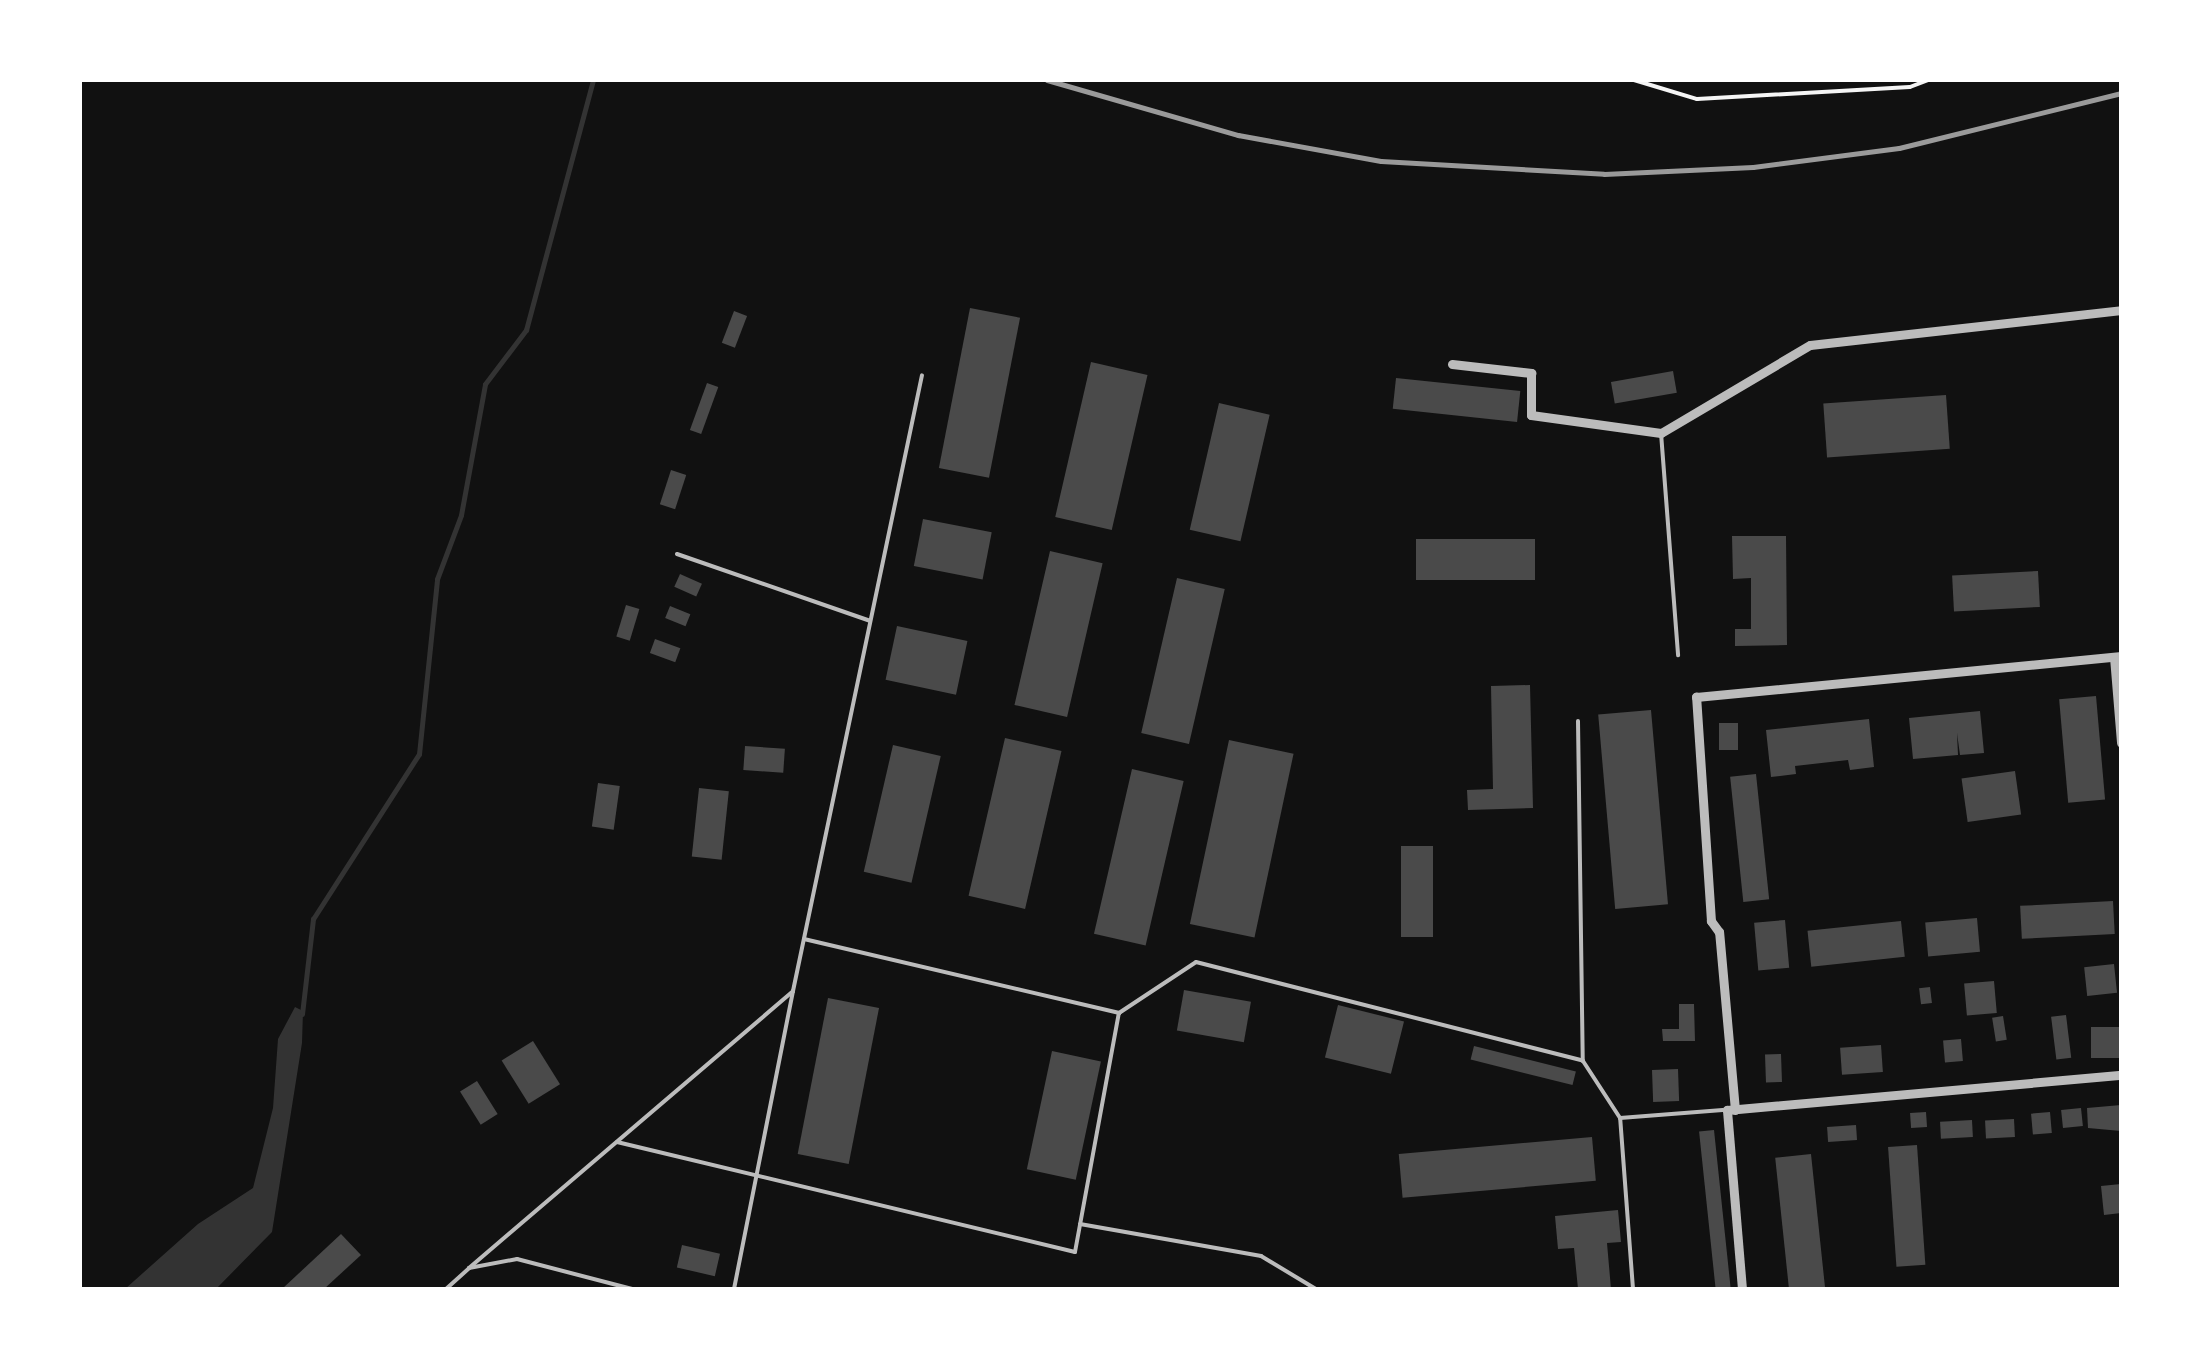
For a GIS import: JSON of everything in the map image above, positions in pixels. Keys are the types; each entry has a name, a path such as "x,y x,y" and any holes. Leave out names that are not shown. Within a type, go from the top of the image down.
{"street":[{"path":"1452,364 1531,373 1531,414 1660,433 1810,344 2121,310"},
{"path":"1742,1289 1719,932 1710,921 1696,697 2118,657 2121,743"},
{"path":"1730,1110 2121,1076"}],"lane":[{"path":"734,1289 922,375"},
{"path":"1660,433 1678,656"},
{"path":"677,554 870,621"},
{"path":"1578,721 1583,1061 1620,1118 1633,1289"},
{"path":"804,940 1119,1013"},
{"path":"617,1142 1075,1252 1119,1013 1196,962 1583,1061"},
{"path":"446,1289 793,991"},
{"path":"1620,1118 1730,1110"},
{"path":"1080,1224 1261,1256 1316,1289"},
{"path":"470,1268 517,1259 632,1289"}],"path":[{"path":"1634,80 1697,99 1910,87 1928,80"}],"shaded area":[{"path":"295,1007 303,1011 302,1043 272,1232 216,1289 125,1289 198,1224 253,1188 273,1108 278,1039"}],"building":[{"path":"970,308 1020,318 989,478 939,468"},
{"path":"734,311 747,316 735,348 722,343"},
{"path":"1091,362 1148,375 1112,530 1055,517"},
{"path":"1673,371 1677,393 1615,404 1611,382"},
{"path":"1396,378 1520,391 1517,422 1393,409"},
{"path":"707,383 718,387 701,434 690,430"},
{"path":"1946,395 1950,449 1827,457 1823,404"},
{"path":"1219,403 1270,415 1240,541 1190,530"},
{"path":"671,470 686,475 675,509 660,504"},
{"path":"923,519 992,532 983,579 914,566"},
{"path":"1732,536 1786,536 1787,645 1735,646 1735,629 1751,629 1751,578 1733,579"},
{"path":"1416,539 1535,539 1535,580 1416,580"},
{"path":"1050,551 1103,563 1067,717 1014,705"},
{"path":"2038,571 2040,607 1954,611 1952,576"},
{"path":"680,574 702,584 696,597 674,587"},
{"path":"1177,578 1225,589 1189,744 1141,733"},
{"path":"626,605 639,609 630,641 616,637"},
{"path":"670,606 690,614 686,626 665,618"},
{"path":"897,626 967,641 956,695 886,680"},
{"path":"655,639 680,648 675,662 650,653"},
{"path":"1530,685 1533,808 1468,810 1467,790 1493,789 1491,686"},
{"path":"2096,696 2105,800 2068,803 2059,699"},
{"path":"1651,710 1668,904 1615,909 1598,715"},
{"path":"1980,711 1984,753 1960,755 1957,733 1958,755 1913,759 1909,718"},
{"path":"1869,719 1874,767 1850,770 1848,760 1795,766 1796,774 1771,777 1766,730"},
{"path":"1719,723 1738,723 1738,750 1719,750"},
{"path":"1005,738 1062,751 1025,909 969,896"},
{"path":"1229,740 1294,754 1254,938 1190,924"},
{"path":"893,745 941,756 912,883 864,872"},
{"path":"745,746 785,749 783,773 743,770"},
{"path":"1132,769 1184,781 1146,946 1094,934"},
{"path":"2015,771 2021,815 1968,822 1962,779"},
{"path":"1756,774 1769,899 1743,902 1730,777"},
{"path":"598,783 620,786 614,830 592,827"},
{"path":"699,788 729,791 722,860 692,857"},
{"path":"1401,846 1433,846 1433,937 1401,937"},
{"path":"2113,901 2115,934 2022,939 2020,906"},
{"path":"1977,918 1980,952 1928,956 1925,923"},
{"path":"1785,920 1789,968 1758,971 1754,923"},
{"path":"1901,921 1905,957 1811,967 1808,931"},
{"path":"2114,964 2117,993 2087,996 2084,967"},
{"path":"1994,981 1997,1013 1967,1015 1964,984"},
{"path":"1930,987 1932,1003 1921,1004 1919,988"},
{"path":"1184,990 1251,1002 1244,1042 1177,1030"},
{"path":"828,998 879,1008 849,1164 798,1154"},
{"path":"1679,1004 1694,1004 1695,1041 1663,1041 1662,1029 1679,1029"},
{"path":"1338,1005 1404,1021 1391,1074 1325,1057"},
{"path":"2066,1015 2071,1058 2056,1060 2051,1017"},
{"path":"2003,1016 2007,1040 1996,1041 1992,1018"},
{"path":"2091,1027 2121,1027 2121,1058 2091,1058"},
{"path":"1961,1039 1963,1061 1945,1062 1943,1041"},
{"path":"533,1041 560,1084 529,1104 502,1061"},
{"path":"1881,1045 1883,1072 1842,1075 1840,1048"},
{"path":"1474,1046 1576,1071 1572,1085 1471,1060"},
{"path":"1052,1051 1101,1061 1076,1180 1027,1169"},
{"path":"1781,1054 1782,1082 1766,1083 1765,1055"},
{"path":"1678,1069 1679,1101 1653,1102 1652,1070"},
{"path":"477,1081 498,1114 481,1125 460,1092"},
{"path":"2121,1105 2121,1131 2088,1128 2087,1108"},
{"path":"2081,1108 2083,1126 2063,1128 2061,1110"},
{"path":"1926,1112 1927,1127 1911,1128 1910,1113"},
{"path":"2050,1112 2052,1133 2033,1135 2031,1114"},
{"path":"2014,1119 2015,1137 1986,1138 1985,1121"},
{"path":"1972,1120 1973,1137 1941,1139 1940,1122"},
{"path":"1856,1125 1857,1140 1828,1142 1827,1127"},
{"path":"1714,1130 1731,1289 1716,1289 1699,1132"},
{"path":"1592,1137 1596,1181 1403,1198 1399,1154"},
{"path":"1917,1145 1925,1265 1896,1267 1888,1147"},
{"path":"1811,1154 1825,1289 1789,1289 1775,1158"},
{"path":"2121,1184 2121,1213 2104,1215 2101,1186"},
{"path":"1618,1210 1621,1242 1607,1243 1611,1289 1578,1289 1574,1248 1558,1249 1555,1216"},
{"path":"341,1234 361,1255 324,1289 282,1289"},
{"path":"682,1245 720,1254 715,1276 677,1267"}],"waterway":[{"path":"302,1014 313,919 419,754 437,579 461,515 485,384 526,330 593,80"}],"railway":[{"path":"1047,80 1238,135 1381,161 1604,174 1753,167 1899,148 2121,93"}]}
